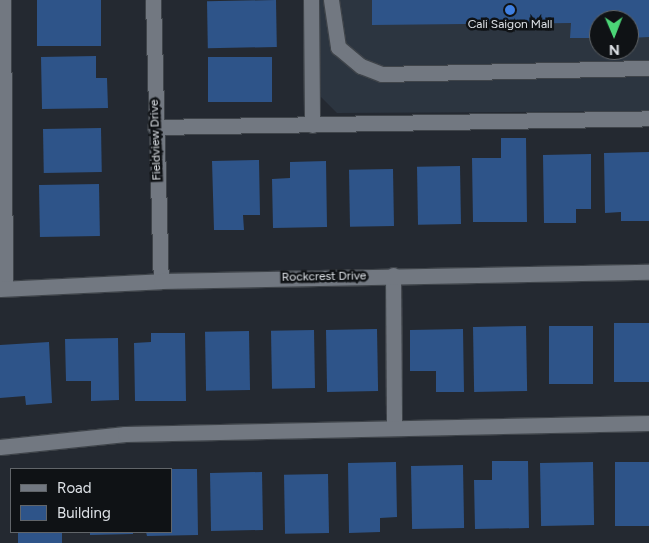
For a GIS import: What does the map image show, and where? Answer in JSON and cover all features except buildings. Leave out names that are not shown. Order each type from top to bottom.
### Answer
[{"type":"street","points":[[3,0],[3,288]]},
{"type":"street","name":"Fieldview Drive","points":[[153,0],[155,127],[161,280]]},
{"type":"street","points":[[311,0],[312,125]]},
{"type":"street","points":[[332,0],[338,47],[361,66],[382,74],[649,68]]},
{"type":"street","points":[[155,127],[649,118]]},
{"type":"street","name":"Rockcrest Drive","points":[[3,288],[161,280],[649,272]]},
{"type":"street","points":[[393,275],[394,428]]},
{"type":"street","points":[[0,447],[125,434],[649,423]]},
{"type":"shaded area","points":[[319,0],[649,0],[649,111],[337,113],[321,97]]},
{"type":"place","name":"Cali Saigon Mall","points":[[510,10]]}]
